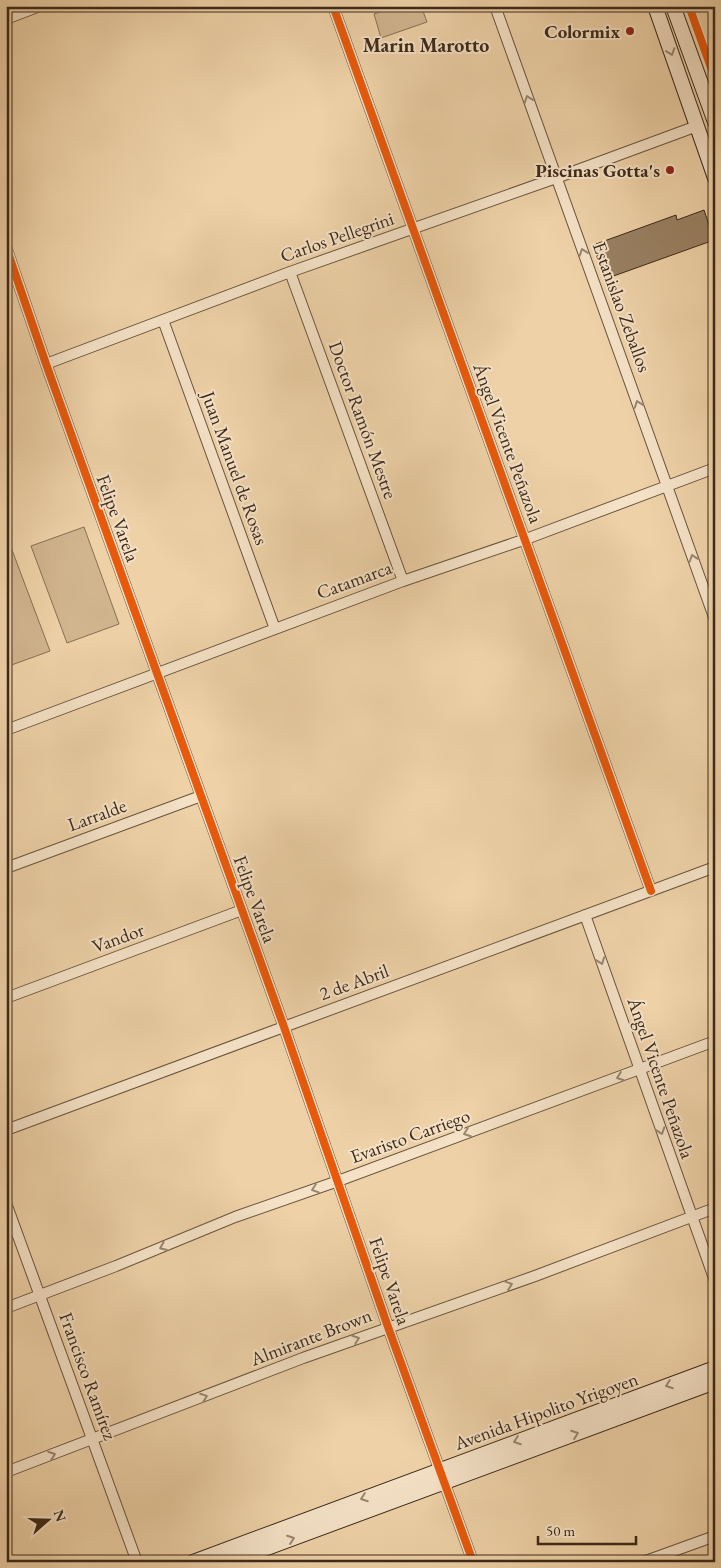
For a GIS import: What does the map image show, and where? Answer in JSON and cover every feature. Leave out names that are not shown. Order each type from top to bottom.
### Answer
[{"type":"main road","points":[[655,6],[715,178]]},
{"type":"main road","points":[[673,6],[710,96],[715,122]]},
{"type":"main road","name":"Avenida Hipolito Yrigoyen","points":[[229,1562],[715,1368]]},
{"type":"main road","name":"Avenida Hipolito Yrigoyen","points":[[193,1562],[715,1382]]},
{"type":"street","points":[[6,19],[40,6]]},
{"type":"street","name":"Ángel Vicente Peñazola","points":[[333,6],[651,891]]},
{"type":"street","name":"Estanislao Zeballos","points":[[495,6],[715,620]]},
{"type":"street","name":"Carlos Pellegrini","points":[[46,364],[290,272],[697,126]]},
{"type":"street","name":"Felipe Varela","points":[[6,248],[473,1562]]},
{"type":"street","name":"Doctor Ramón Mestre","points":[[290,272],[403,581]]},
{"type":"street","name":"Juan Manuel de Rosas","points":[[163,320],[275,628]]},
{"type":"street","name":"Catamarca","points":[[6,730],[275,628],[403,581],[526,539],[715,468]]},
{"type":"street","name":"Larralde","points":[[6,868],[201,796]]},
{"type":"street","name":"2 de Abril","points":[[6,1130],[715,867]]},
{"type":"street","name":"Vandor","points":[[6,998],[242,910]]},
{"type":"street","name":"Ángel Vicente Peñazola","points":[[585,915],[715,1281]]},
{"type":"street","name":"Evaristo Carriego","points":[[6,1308],[116,1266],[234,1217],[338,1181],[715,1041]]},
{"type":"street","name":"Francisco Ramírez","points":[[6,1202],[137,1562]]},
{"type":"street","name":"Almirante Brown","points":[[6,1472],[388,1327],[535,1276],[715,1208]]},
{"type":"street","points":[[643,1562],[715,1536]]},
{"type":"shaded area","points":[[398,6],[421,6],[427,22],[381,38],[374,14]]},
{"type":"shaded area","points":[[84,527],[119,624],[67,643],[31,546]]},
{"type":"shaded area","points":[[6,534],[50,651],[6,667]]},
{"type":"building","points":[[704,210],[714,240],[608,278],[596,244],[676,215],[677,220]]},
{"type":"cycle path","points":[[333,6],[651,891]]},
{"type":"cycle path","points":[[689,6],[715,79]]},
{"type":"cycle path","points":[[6,247],[473,1562]]},
{"type":"place","name":"Colormix","points":[[630,31]]},
{"type":"place","name":"Piscinas Gotta's","points":[[670,170]]},
{"type":"district","name":"Marin Marotto","points":[[426,45]]}]
